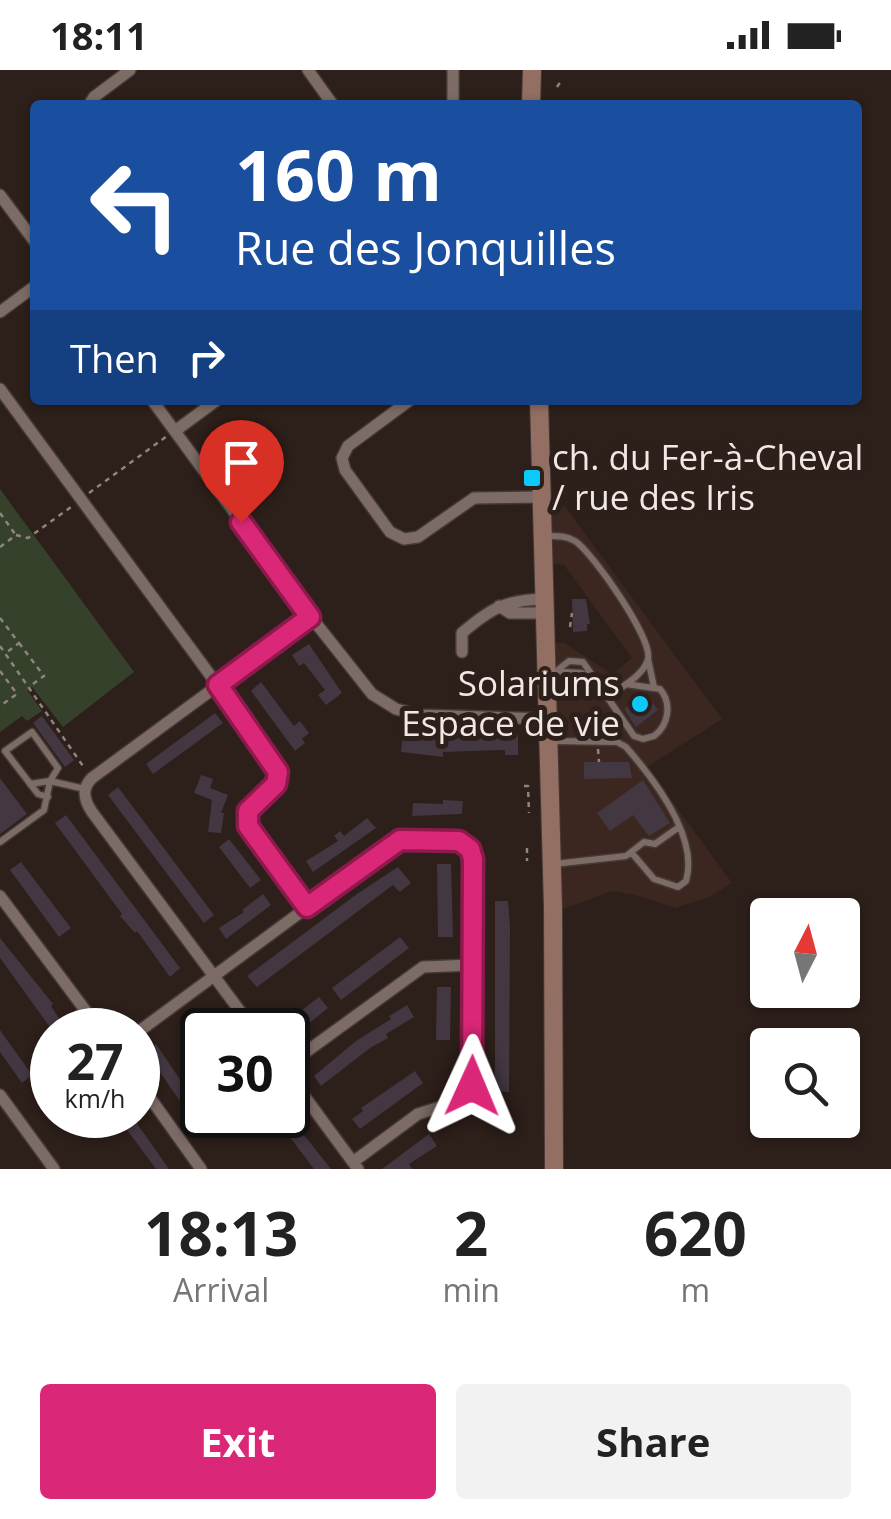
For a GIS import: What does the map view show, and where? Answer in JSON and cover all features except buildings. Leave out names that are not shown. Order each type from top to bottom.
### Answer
[{"type":"street","points":[[92,100],[130,70]]},
{"type":"street","points":[[308,70],[329,100]]},
{"type":"street","points":[[453,70],[453,100]]},
{"type":"street","points":[[532,70],[532,100]]},
{"type":"street","points":[[0,195],[30,235]]},
{"type":"street","points":[[0,312],[30,290]]},
{"type":"street","points":[[0,389],[278,772],[276,784],[248,811],[248,826],[307,907]]},
{"type":"street","points":[[155,405],[172,433],[364,687],[396,708],[428,716],[548,718]]},
{"type":"street","points":[[172,433],[210,405]]},
{"type":"street","points":[[403,405],[348,446],[342,458],[345,470],[392,534],[404,539],[418,536],[474,498],[542,497]]},
{"type":"street","points":[[539,405],[545,606],[552,670],[548,718],[554,1169]]},
{"type":"street","points":[[462,652],[462,633],[500,606],[516,599],[545,606]]},
{"type":"street","points":[[238,1008],[87,805],[86,782],[310,617]]},
{"type":"street","points":[[160,1016],[400,840],[459,841],[470,849],[473,859],[472,1083],[467,1096],[418,1114],[355,1166],[310,1104]]},
{"type":"street","points":[[0,896],[84,1008]]},
{"type":"street","points":[[310,1050],[424,967],[472,965]]},
{"type":"street","points":[[0,1096],[54,1169]]},
{"type":"street","points":[[160,1112],[201,1169]]},
{"type":"lane","points":[[543,536],[570,539],[584,550],[645,641],[654,687]]},
{"type":"lane","points":[[594,680],[615,692],[642,670],[648,658]]},
{"type":"lane","points":[[552,670],[569,661],[587,665],[638,738],[660,733],[666,720],[666,696],[654,687],[626,684]]},
{"type":"lane","points":[[0,842],[41,812],[48,797],[50,781],[58,771],[32,732],[6,751],[38,794],[48,797]]},
{"type":"lane","points":[[549,741],[617,742],[626,747],[670,806],[689,867],[686,881],[678,887],[654,878],[631,852]]},
{"type":"lane","points":[[30,784],[86,782]]},
{"type":"lane","points":[[552,864],[626,856],[644,842],[654,844],[679,827]]},
{"type":"path","points":[[556,87],[561,81]]},
{"type":"path","points":[[87,495],[172,433]]},
{"type":"path","points":[[0,513],[16,535],[28,538],[75,504]]},
{"type":"path","points":[[0,546],[16,535]]},
{"type":"path","points":[[570,627],[572,613]]},
{"type":"path","points":[[0,618],[44,676],[30,686]]},
{"type":"path","points":[[0,662],[19,643]]},
{"type":"path","points":[[0,646],[30,686],[86,782]]},
{"type":"path","points":[[0,670],[17,694],[0,706]]},
{"type":"path","points":[[598,741],[599,762]]},
{"type":"path","points":[[524,786],[528,786],[529,812]]},
{"type":"path","points":[[527,848],[527,861]]},
{"type":"shaded area","points":[[552,507],[565,507],[722,719],[647,767],[732,883],[709,897],[675,908],[611,891],[561,910],[555,643],[565,643],[612,674],[632,658],[564,565],[553,564]]},
{"type":"green space","points":[[0,489],[134,672],[63,727],[32,687],[28,691],[42,711],[27,721],[22,716],[0,732]]},
{"type":"place","name":"ch. du Fer-à-Cheval / rue des Iris","points":[[532,478]]},
{"type":"place","name":"Solariums Espace de vie","points":[[640,704]]},
{"type":"route","points":[[241,522],[310,617],[218,685],[278,772],[276,784],[248,811],[248,826],[307,907],[400,840],[459,841],[470,849],[472,1086]]}]
